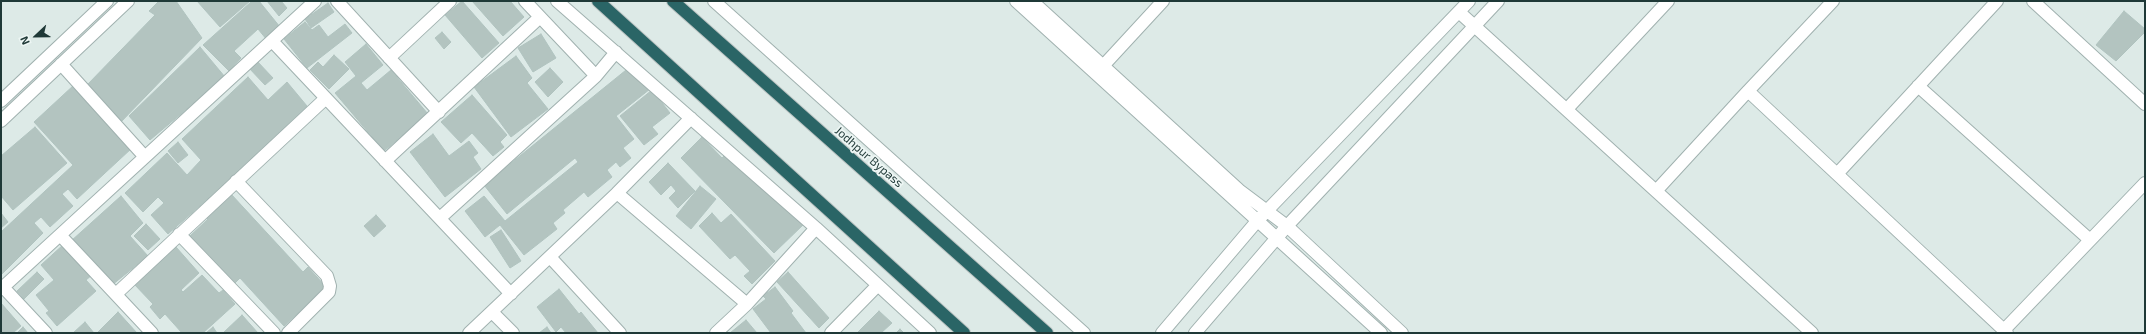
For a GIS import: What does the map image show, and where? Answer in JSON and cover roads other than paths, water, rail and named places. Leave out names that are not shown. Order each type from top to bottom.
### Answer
[{"type":"highway","points":[[598,1],[964,333]]},
{"type":"highway","name":"Jodhpur Bypass","points":[[673,1],[1047,333]]},
{"type":"street","points":[[1,101],[107,1]]},
{"type":"street","points":[[1,121],[128,1]]},
{"type":"street","points":[[46,333],[2,288],[315,1]]},
{"type":"street","points":[[337,1],[439,112]]},
{"type":"street","points":[[389,58],[450,1]]},
{"type":"street","points":[[525,1],[596,76]]},
{"type":"street","points":[[557,1],[816,228],[877,286],[930,333]]},
{"type":"street","points":[[714,1],[1084,333]]},
{"type":"street","points":[[1016,1],[1381,333]]},
{"type":"street","points":[[1032,1],[1239,190],[1268,210],[1287,226],[1402,333]]},
{"type":"street","points":[[1103,66],[1163,1]]},
{"type":"street","points":[[1162,333],[1258,220],[1469,1]]},
{"type":"street","points":[[1195,333],[1287,226],[1498,1]]},
{"type":"street","points":[[1567,109],[1668,1]]},
{"type":"street","points":[[1656,190],[1833,1]]},
{"type":"street","points":[[1837,174],[1997,1]]},
{"type":"street","points":[[2034,1],[2145,104]]},
{"type":"street","points":[[1459,12],[1812,333]]},
{"type":"street","points":[[385,161],[540,17]]},
{"type":"street","points":[[272,41],[511,294]]},
{"type":"street","points":[[440,218],[596,76],[616,52]]},
{"type":"street","points":[[61,64],[144,157]]},
{"type":"street","points":[[1918,86],[2090,240]]},
{"type":"street","points":[[1748,91],[2005,331],[2145,183]]},
{"type":"street","points":[[116,294],[326,98]]},
{"type":"street","points":[[469,333],[617,193],[691,118]]},
{"type":"street","points":[[236,181],[327,276],[330,292],[288,333]]},
{"type":"street","points":[[617,193],[747,304]]},
{"type":"street","points":[[716,333],[747,304],[816,228]]},
{"type":"street","points":[[179,234],[274,333]]},
{"type":"street","points":[[60,235],[152,333]]},
{"type":"street","points":[[550,257],[620,333]]},
{"type":"street","points":[[831,333],[877,286]]},
{"type":"street","points":[[492,312],[513,333]]}]
